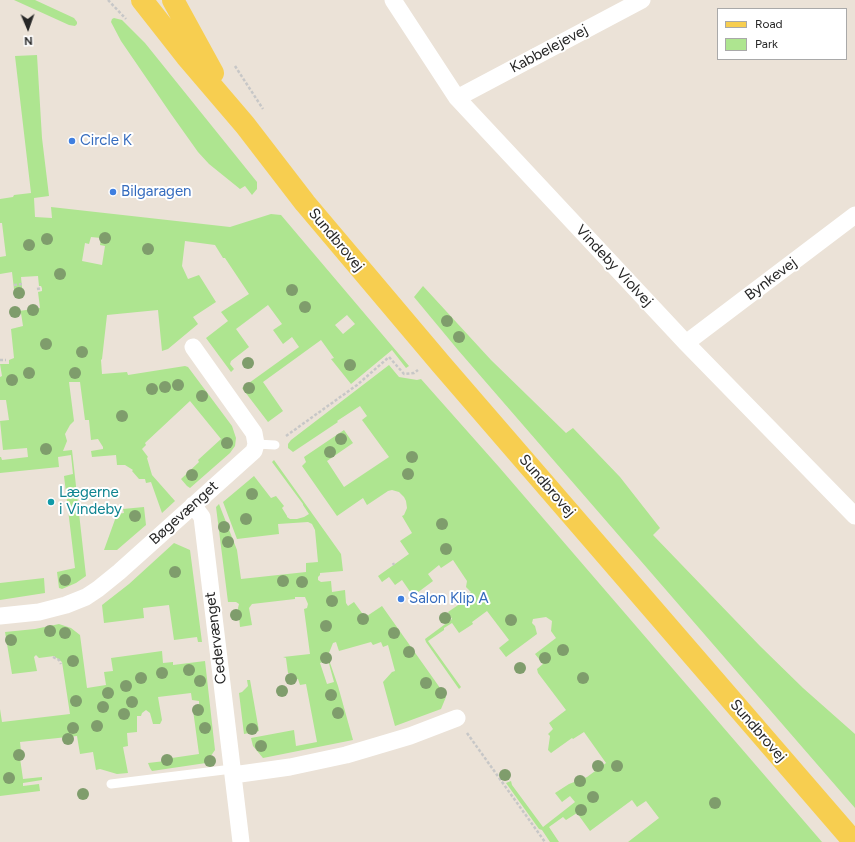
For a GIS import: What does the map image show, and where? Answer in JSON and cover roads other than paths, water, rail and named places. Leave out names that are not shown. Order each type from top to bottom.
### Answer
[{"type":"main road","name":"Sundbrovej","points":[[142,0],[186,56],[245,125],[305,203],[441,364],[854,842]]},
{"type":"main road","points":[[164,0],[206,60]]},
{"type":"main road","name":"Sundbrovej","points":[[173,0],[206,60],[245,125]]},
{"type":"street","name":"Vindeby Violvej","points":[[393,0],[457,98],[686,343],[855,516]]},
{"type":"street","name":"Kabbelejevej","points":[[457,98],[642,0]]},
{"type":"street","name":"Bynkevej","points":[[686,343],[855,215]]},
{"type":"street","points":[[193,347],[254,433],[256,444]]},
{"type":"street","name":"Bøgevænget","points":[[0,616],[39,612],[66,606],[86,596],[108,582],[251,454],[256,444]]},
{"type":"street","name":"Cedervænget","points":[[193,505],[202,517],[241,842]]},
{"type":"street","points":[[232,772],[290,767],[346,755],[410,736],[457,718]]},
{"type":"lane","points":[[256,444],[275,445]]},
{"type":"lane","points":[[111,784],[232,772]]},
{"type":"place","name":"Circle K","points":[[72,141]]},
{"type":"place","name":"Bilgaragen","points":[[113,192]]},
{"type":"place","name":"Lægerne i Vindeby","points":[[51,502]]},
{"type":"place","name":"Salon Klip A","points":[[401,599]]}]
